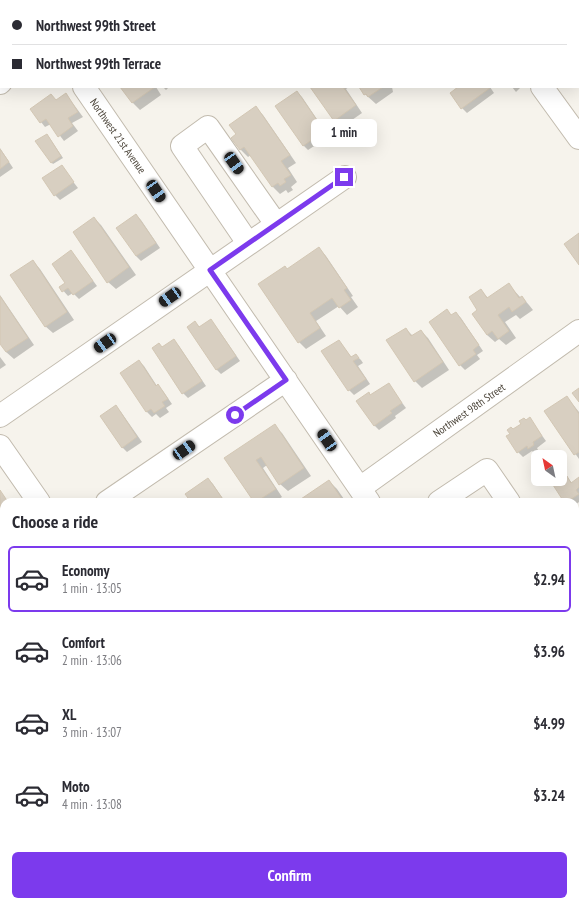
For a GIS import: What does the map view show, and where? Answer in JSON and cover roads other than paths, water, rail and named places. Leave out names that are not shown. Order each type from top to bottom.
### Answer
[{"type":"street","name":"Northwest 21st Avenue","points":[[85,88],[364,495]]},
{"type":"street","points":[[543,88],[579,138]]},
{"type":"street","points":[[248,244],[182,146],[208,127],[276,224]]},
{"type":"street","points":[[0,416],[344,177]]},
{"type":"street","name":"Northwest 98th Street","points":[[364,495],[579,331]]},
{"type":"street","points":[[113,498],[286,380]]},
{"type":"street","points":[[0,446],[36,498]]},
{"type":"street","points":[[445,498],[487,470],[506,498]]}]
